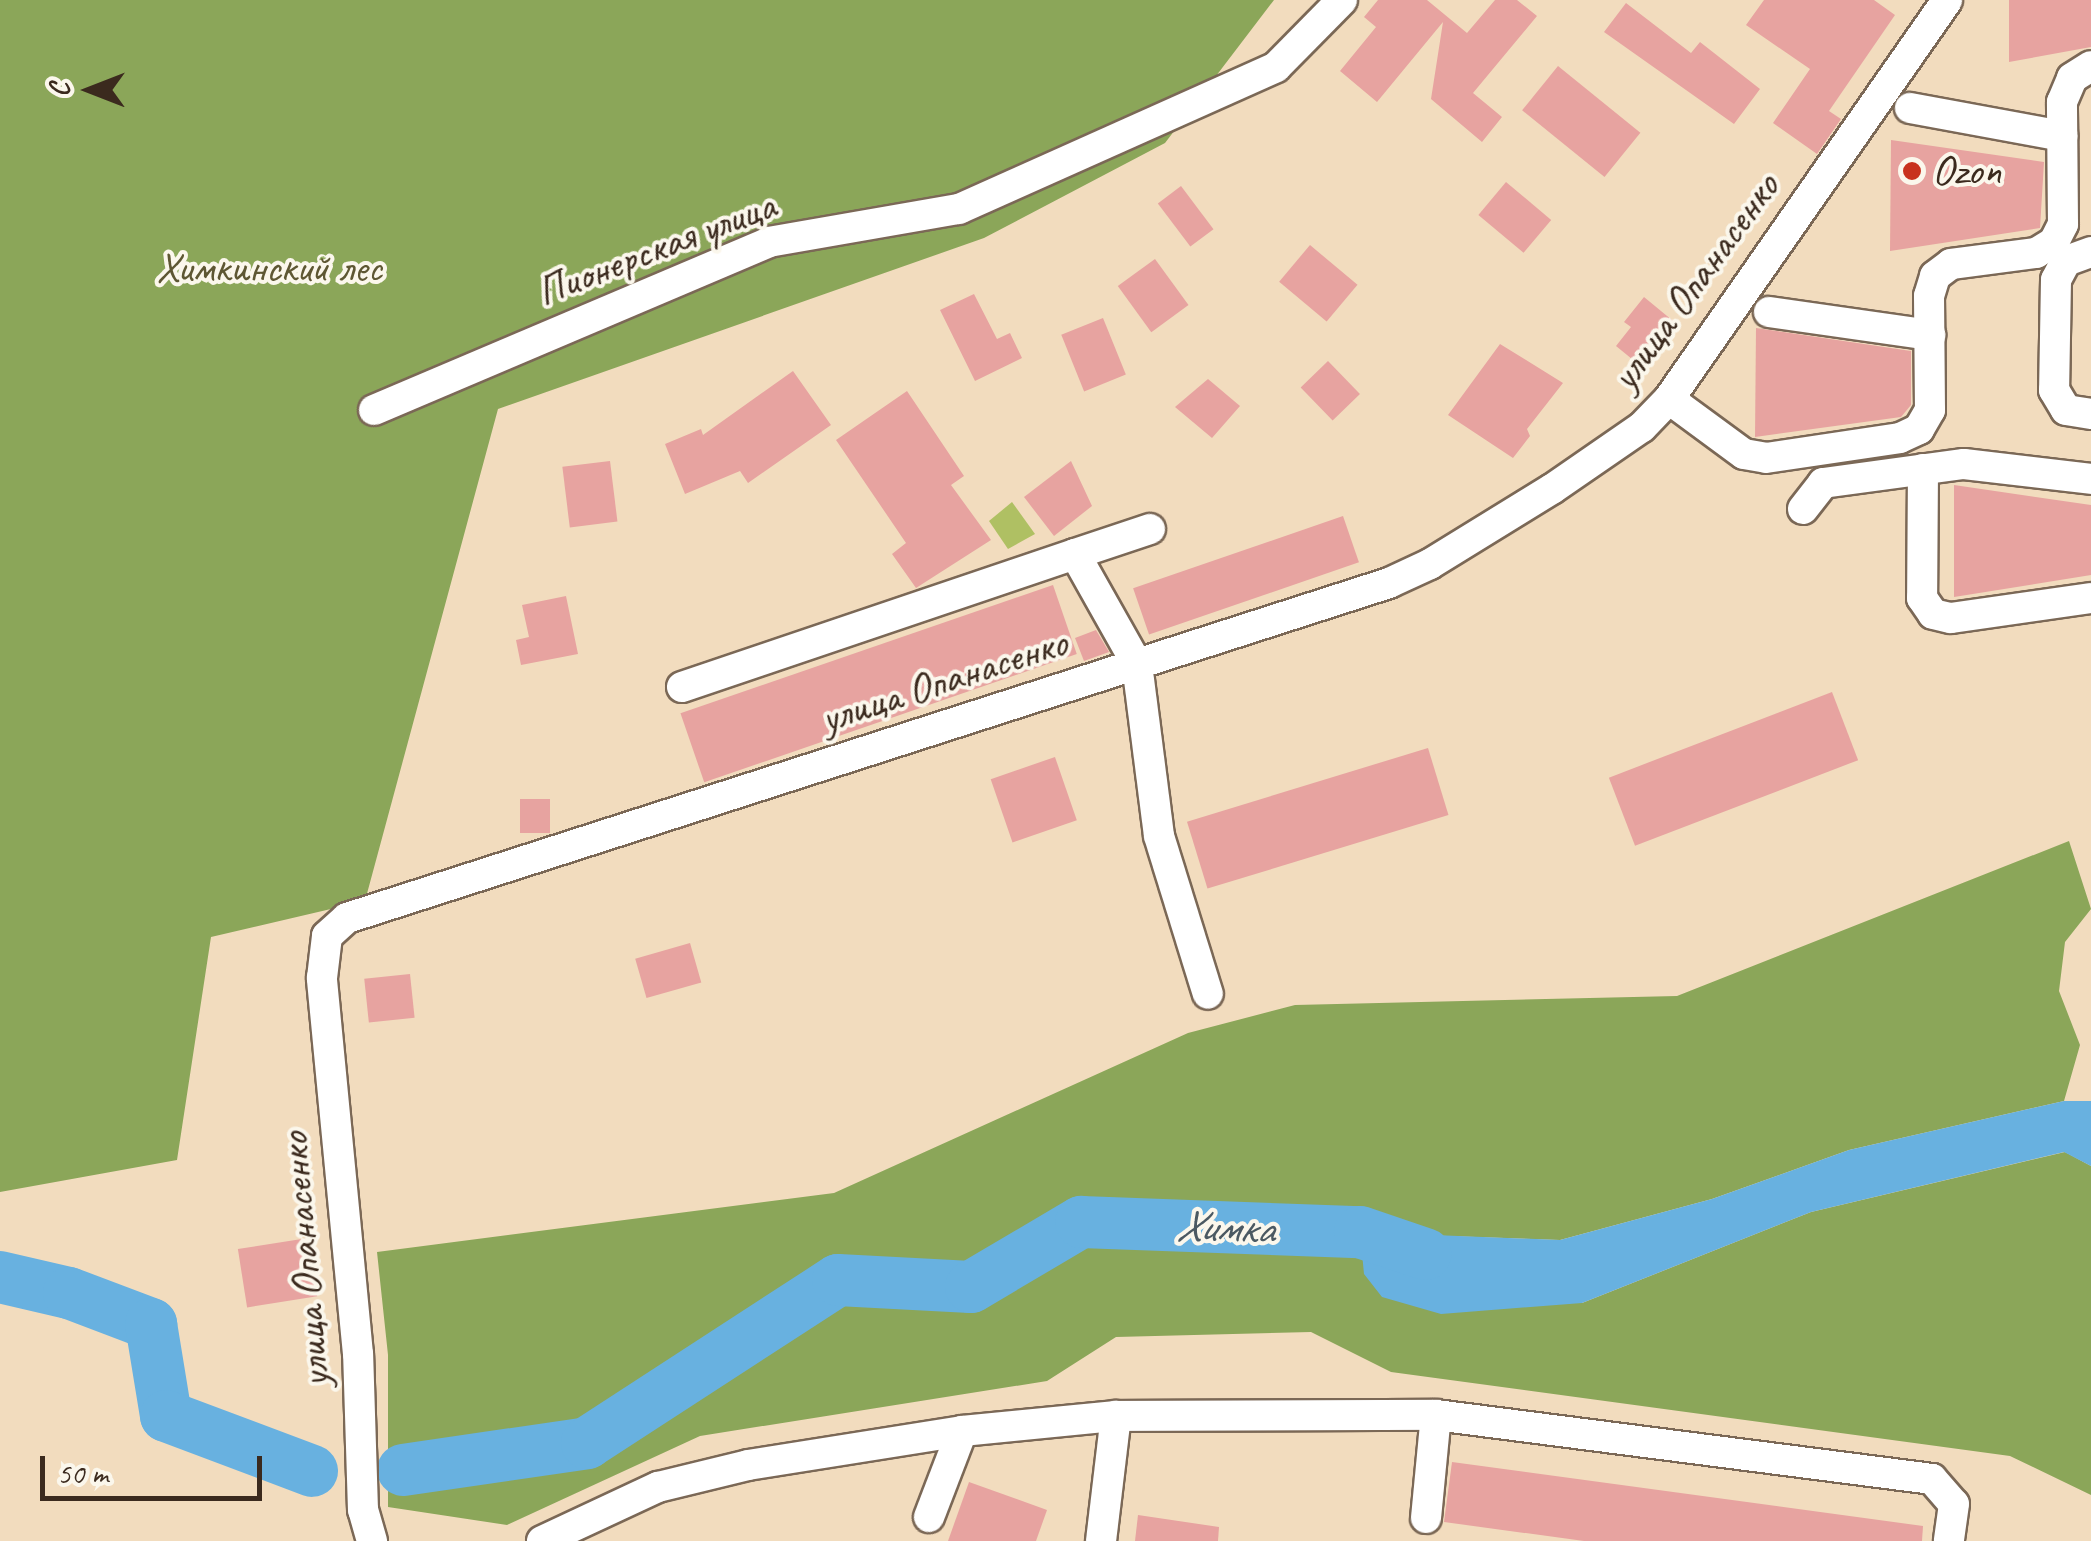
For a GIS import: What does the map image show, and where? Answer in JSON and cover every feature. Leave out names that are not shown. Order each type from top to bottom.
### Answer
[{"type":"street","name":"Пионерская улица","points":[[374,410],[769,242],[959,209],[1276,68],[1342,0]]},
{"type":"street","name":"улица Опанасенко","points":[[372,1541],[363,1510],[358,1354],[322,978],[327,936],[348,918],[1389,583],[1430,564],[1552,490],[1642,427],[1670,399],[1946,0]]},
{"type":"street","points":[[1670,399],[1744,454],[1766,458],[1900,438],[1920,429],[1930,410],[1929,296],[1935,276],[1950,264],[2036,253],[2054,242],[2063,224],[2062,102],[2072,78],[2091,66]]},
{"type":"street","points":[[1910,108],[2062,136]]},
{"type":"street","points":[[2091,252],[2066,261],[2056,280],[2054,390],[2066,410],[2091,414]]},
{"type":"street","points":[[1769,312],[1930,335]]},
{"type":"street","points":[[1803,510],[1823,483],[1964,464],[2091,479]]},
{"type":"street","points":[[1923,470],[1922,598],[1933,614],[1950,618],[2091,598]]},
{"type":"street","points":[[682,686],[1150,530]]},
{"type":"street","points":[[1075,554],[1137,664],[1158,836],[1208,994]]},
{"type":"street","points":[[1426,1518],[1436,1415]]},
{"type":"street","points":[[550,1539],[658,1487],[748,1465],[962,1430],[1116,1416],[1436,1415],[1932,1479],[1954,1504],[1948,1541]]},
{"type":"street","points":[[1101,1541],[1116,1416]]},
{"type":"street","points":[[929,1516],[962,1430]]},
{"type":"green space","name":"Химкинский лес","points":[[0,0],[1274,0],[1165,143],[984,238],[498,409],[365,901],[211,937],[177,1160],[0,1192]]},
{"type":"green space","points":[[1012,502],[1035,534],[1008,549],[989,521]]},
{"type":"green space","points":[[2069,841],[2091,909],[2065,942],[2059,991],[2080,1045],[2064,1101],[1849,1150],[1712,1199],[1560,1240],[1360,1233],[1582,1303],[1811,1212],[2065,1152],[2091,1166],[2091,1495],[2010,1456],[1391,1372],[1311,1332],[1116,1337],[1047,1381],[700,1436],[507,1525],[388,1507],[388,1355],[377,1252],[834,1193],[1188,1033],[1295,1005],[1677,996]]},
{"type":"water","points":[[2064,1101],[2091,1101],[2091,1166],[2064,1152],[1811,1212],[1582,1303],[1441,1314],[1382,1297],[1364,1274],[1360,1232],[1560,1240],[1712,1199],[1849,1150]]},
{"type":"building","points":[[1378,0],[1427,0],[1467,33],[1495,0],[1517,0],[1537,16],[1473,93],[1502,117],[1482,142],[1431,99],[1443,22],[1377,102],[1340,71],[1376,27],[1364,17]]},
{"type":"building","points":[[1764,0],[1874,0],[1895,15],[1829,111],[1841,119],[1817,154],[1773,123],[1810,69],[1746,25]]},
{"type":"building","points":[[2009,0],[2091,0],[2091,47],[2009,62]]},
{"type":"building","points":[[1626,3],[1691,53],[1700,42],[1760,89],[1734,124],[1604,32]]},
{"type":"building","points":[[1558,66],[1640,133],[1605,177],[1522,110]]},
{"type":"building","points":[[1891,140],[2044,162],[2040,228],[1890,251]]},
{"type":"building","points":[[1506,182],[1551,220],[1524,253],[1478,215]]},
{"type":"building","points":[[1181,186],[1213,229],[1190,247],[1158,203]]},
{"type":"building","points":[[1310,245],[1357,285],[1327,322],[1279,282]]},
{"type":"building","points":[[1155,259],[1189,305],[1151,332],[1118,286]]},
{"type":"building","points":[[974,294],[997,339],[1010,333],[1022,358],[975,381],[940,310]]},
{"type":"building","points":[[1644,297],[1678,325],[1643,368],[1616,346],[1631,327],[1624,322]]},
{"type":"building","points":[[1103,318],[1126,375],[1084,391],[1061,335]]},
{"type":"building","points":[[1756,328],[1911,351],[1911,405],[1901,417],[1755,437]]},
{"type":"building","points":[[1500,344],[1563,383],[1527,429],[1530,436],[1513,458],[1448,415]]},
{"type":"building","points":[[1328,361],[1360,394],[1333,420],[1301,387]]},
{"type":"building","points":[[793,371],[831,425],[748,483],[740,471],[685,494],[665,444],[701,429],[703,435]]},
{"type":"building","points":[[1208,379],[1240,406],[1212,438],[1175,407]]},
{"type":"building","points":[[907,391],[964,476],[951,485],[991,540],[916,588],[892,554],[906,543],[836,440]]},
{"type":"building","points":[[610,461],[617,522],[570,527],[562,467]]},
{"type":"building","points":[[1071,461],[1092,506],[1054,536],[1024,497]]},
{"type":"building","points":[[1954,485],[2091,505],[2091,575],[1954,597]]},
{"type":"building","points":[[1343,516],[1359,562],[1149,635],[1133,588]]},
{"type":"building","points":[[1053,585],[1077,654],[704,782],[680,713]]},
{"type":"building","points":[[566,596],[578,654],[521,665],[516,640],[529,637],[522,605]]},
{"type":"building","points":[[1096,630],[1109,652],[1084,661],[1075,638]]},
{"type":"building","points":[[1832,692],[1858,760],[1635,846],[1609,778]]},
{"type":"building","points":[[1428,748],[1448,815],[1207,889],[1187,822]]},
{"type":"building","points":[[1055,757],[1077,820],[1013,842],[991,779]]},
{"type":"building","points":[[520,799],[550,799],[550,833],[520,833]]},
{"type":"building","points":[[690,943],[701,982],[647,998],[635,959]]},
{"type":"building","points":[[410,974],[415,1018],[369,1023],[364,979]]},
{"type":"building","points":[[308,1238],[317,1296],[247,1307],[238,1249]]},
{"type":"building","points":[[1452,1462],[1923,1526],[1922,1541],[1584,1541],[1444,1522]]},
{"type":"building","points":[[969,1482],[1047,1510],[1036,1541],[948,1541]]},
{"type":"building","points":[[1138,1515],[1219,1527],[1218,1541],[1135,1541]]},
{"type":"waterway","name":"Химка","points":[[403,1470],[587,1443],[838,1280],[971,1287],[1081,1222],[1360,1232],[1425,1254]]},
{"type":"waterway","name":"Химка","points":[[0,1277],[69,1293],[151,1324],[166,1416],[312,1471]]},
{"type":"place","name":"Ozon","points":[[1912,171]]}]
